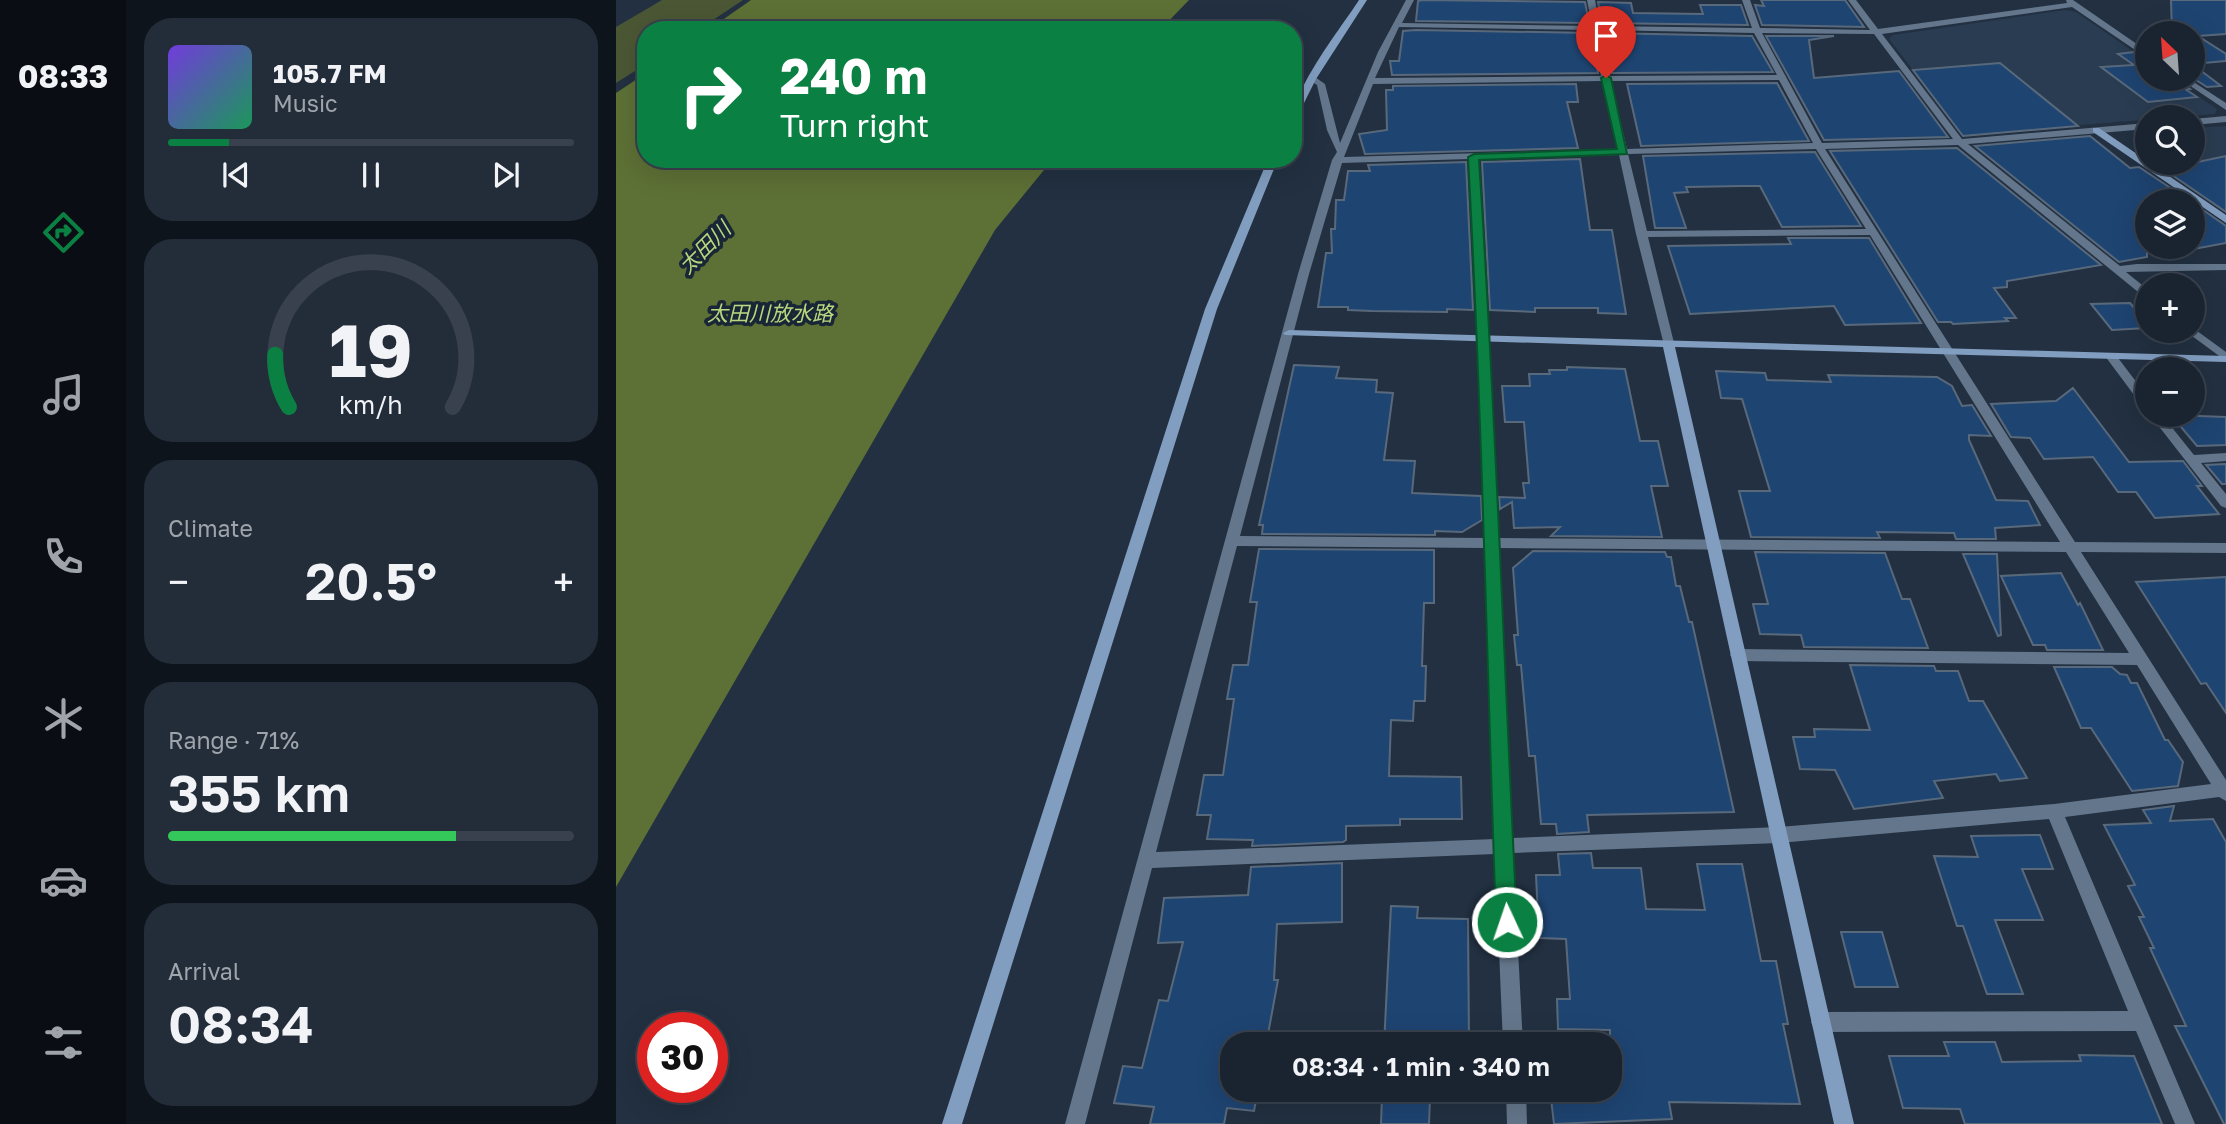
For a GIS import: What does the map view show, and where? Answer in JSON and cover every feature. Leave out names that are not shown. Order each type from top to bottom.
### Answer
[{"type":"street","points":[[1302,99],[1363,0]]},
{"type":"street","points":[[1075,1124],[1231,541],[1339,155],[1410,0]]},
{"type":"street","points":[[1591,0],[1641,234],[1844,1124]]},
{"type":"street","points":[[1145,860],[1503,848],[1779,835],[2054,811],[2225,790],[1820,148],[1757,30],[1746,0]]},
{"type":"street","points":[[1852,0],[1960,142],[2135,284]]},
{"type":"street","points":[[1396,26],[1877,32],[2071,2],[2135,46]]},
{"type":"street","points":[[1371,81],[1781,77]]},
{"type":"street","points":[[1312,79],[1321,83],[1339,155]]},
{"type":"street","points":[[2202,91],[2226,107]]},
{"type":"street","points":[[2205,121],[2226,119]]},
{"type":"street","points":[[1339,155],[1474,157],[1820,148],[1960,142],[2135,127]]},
{"type":"street","points":[[2096,130],[2226,220]]},
{"type":"street","points":[[1474,157],[1485,338],[1490,544],[1512,1032]]},
{"type":"street","points":[[952,1124],[1211,309],[1269,168]]},
{"type":"street","points":[[1641,234],[1871,232]]},
{"type":"street","points":[[2118,270],[2137,267],[2226,267]]},
{"type":"street","points":[[1289,333],[2226,359]]},
{"type":"street","points":[[2205,342],[2226,359]]},
{"type":"street","points":[[2111,356],[2135,388]]},
{"type":"street","points":[[2165,427],[2226,503]]},
{"type":"street","points":[[2190,459],[2226,457]]},
{"type":"street","points":[[1231,541],[2226,548]]},
{"type":"street","points":[[1738,655],[2142,659]]},
{"type":"street","points":[[2054,811],[2185,1124]]},
{"type":"street","points":[[1821,1022],[2141,1021]]},
{"type":"street","points":[[1516,1102],[1517,1124]]},
{"type":"shaded area","points":[[662,0],[743,0],[712,21],[637,21],[637,70],[616,83],[616,27]]},
{"type":"shaded area","points":[[2065,10],[2076,12],[2135,53],[2135,91],[2191,91],[2217,109],[2215,114],[2205,115],[2205,105],[2135,105],[2135,121],[1972,134],[1960,131],[1889,39],[1893,35]]},
{"type":"shaded area","points":[[2226,126],[2226,208],[2205,194],[2205,189],[2198,189],[2177,175],[2205,175],[2205,127]]},
{"type":"water","points":[[751,0],[1189,0],[1169,21],[721,21]]},
{"type":"water","name":"太田川放水路","points":[[637,79],[637,168],[1046,168],[995,230],[616,887],[616,93]]},
{"type":"building","points":[[1761,0],[1845,0],[1864,27],[1762,25],[1755,5],[1764,6]]},
{"type":"building","points":[[2171,0],[2226,0],[2226,34],[2205,36],[2205,21],[2172,21]]},
{"type":"building","points":[[1418,1],[1585,2],[1589,23],[1416,21]]},
{"type":"building","points":[[1598,2],[1631,3],[1633,13],[1703,14],[1700,5],[1741,5],[1748,25],[1602,23]]},
{"type":"building","points":[[1403,31],[1591,33],[1598,73],[1392,75],[1390,61],[1399,61]]},
{"type":"building","points":[[1604,33],[1752,36],[1773,72],[1612,73]]},
{"type":"building","points":[[1766,36],[1834,36],[1809,40],[1814,78],[1899,71],[1948,137],[1824,140]]},
{"type":"building","points":[[2205,40],[2226,54],[2226,61],[2205,63]]},
{"type":"building","points":[[2135,53],[2135,91],[2188,91],[2197,97],[2148,102],[2101,67],[2134,65],[2118,54]]},
{"type":"building","points":[[2000,63],[2078,126],[1963,136],[1913,70]]},
{"type":"building","points":[[2205,74],[2221,86],[2207,87]]},
{"type":"building","points":[[1777,83],[1809,141],[1641,146],[1627,84]]},
{"type":"building","points":[[1576,84],[1578,102],[1567,102],[1578,148],[1365,154],[1359,134],[1387,130],[1386,90],[1393,90],[1393,86]]},
{"type":"building","points":[[2090,136],[2130,168],[2135,167],[2135,175],[2151,175],[2172,189],[2135,189],[2136,259],[2119,262],[1975,146]]},
{"type":"building","points":[[1957,148],[2101,265],[2007,281],[2007,287],[1994,288],[2016,318],[2005,318],[2008,321],[1953,324],[1938,322],[1830,151]]},
{"type":"building","points":[[1815,152],[1861,226],[1782,227],[1760,186],[1742,186],[1686,187],[1688,192],[1674,193],[1686,228],[1655,228],[1643,156]]},
{"type":"building","points":[[2226,156],[2226,212],[2205,198],[2205,189],[2192,189],[2172,175],[2205,175],[2205,160]]},
{"type":"building","points":[[1580,159],[1590,230],[1612,230],[1626,314],[1598,313],[1598,308],[1535,308],[1535,312],[1490,310],[1482,162]]},
{"type":"building","points":[[1466,162],[1473,310],[1372,311],[1348,310],[1348,307],[1318,307],[1326,253],[1332,253],[1331,229],[1335,229],[1336,200],[1344,200],[1348,171],[1370,171],[1368,165]]},
{"type":"building","points":[[2205,211],[2226,226],[2226,243],[2205,247]]},
{"type":"building","points":[[1788,238],[1869,238],[1921,323],[1845,325],[1834,306],[1690,314],[1668,246],[1791,244]]},
{"type":"building","points":[[2130,303],[2135,309],[2135,329],[2112,330],[2091,304]]},
{"type":"building","points":[[1294,365],[1339,367],[1336,378],[1377,380],[1376,392],[1393,393],[1384,460],[1415,461],[1412,493],[1481,496],[1482,520],[1462,532],[1435,531],[1435,535],[1262,534],[1263,525],[1259,525]]},
{"type":"building","points":[[1567,367],[1625,369],[1640,441],[1658,441],[1668,486],[1651,486],[1662,537],[1551,536],[1560,527],[1514,528],[1512,502],[1500,509],[1499,497],[1525,498],[1523,483],[1529,483],[1524,422],[1505,422],[1502,386],[1530,386],[1529,374],[1550,374],[1549,370],[1567,370]]},
{"type":"building","points":[[1716,371],[1765,373],[1767,380],[1831,382],[1828,375],[1937,377],[1952,386],[1962,406],[1972,405],[1991,436],[1969,435],[1969,440],[1996,500],[2028,501],[2040,525],[1995,528],[1996,539],[1956,539],[1954,533],[1877,532],[1880,538],[1751,537],[1739,491],[1770,491],[1742,399],[1721,398]]},
{"type":"building","points":[[2073,388],[2129,462],[2183,461],[2202,486],[2197,486],[2219,514],[2155,518],[2136,492],[2118,492],[2093,457],[2044,459],[2030,438],[2011,437],[1991,404],[2056,401]]},
{"type":"building","points":[[2205,416],[2226,417],[2226,445],[2197,446],[2181,427],[2205,427]]},
{"type":"building","points":[[2226,464],[2226,484],[2222,484],[2206,465]]},
{"type":"building","points":[[1259,549],[1434,550],[1434,603],[1424,603],[1422,666],[1426,666],[1425,701],[1414,701],[1413,721],[1391,720],[1389,776],[1461,777],[1462,819],[1400,819],[1400,825],[1346,826],[1346,840],[1343,842],[1252,846],[1253,840],[1207,839],[1211,815],[1197,815],[1204,775],[1223,775],[1234,699],[1227,699],[1233,665],[1248,665],[1257,602],[1250,602]]},
{"type":"building","points":[[1533,551],[1665,552],[1667,557],[1671,557],[1676,586],[1680,586],[1689,622],[1692,622],[1734,812],[1587,815],[1589,832],[1557,834],[1556,824],[1541,824],[1535,756],[1529,756],[1521,665],[1517,665],[1514,635],[1518,635],[1513,568]]},
{"type":"building","points":[[1755,552],[1885,553],[1902,599],[1910,599],[1928,648],[1804,647],[1801,635],[1760,634],[1753,604],[1768,604]]},
{"type":"building","points":[[1963,554],[1997,554],[2001,635],[1998,636]]},
{"type":"building","points":[[2061,573],[2078,605],[2080,603],[2103,650],[2047,650],[2045,645],[2033,645],[2001,576]]},
{"type":"building","points":[[2226,577],[2226,713],[2206,683],[2201,684],[2136,582]]},
{"type":"building","points":[[1850,665],[1934,666],[1936,671],[1958,671],[1969,701],[1983,701],[2027,778],[2000,781],[1996,774],[1934,781],[1943,798],[1854,809],[1835,770],[1800,769],[1793,737],[1815,737],[1814,729],[1870,730]]},
{"type":"building","points":[[2054,667],[2112,667],[2120,674],[2127,675],[2131,683],[2137,683],[2165,740],[2168,740],[2183,762],[2178,786],[2132,791],[2091,728],[2081,728]]},
{"type":"building","points":[[2174,806],[2170,821],[2213,819],[2226,842],[2226,1124],[2175,1026],[2186,1026],[2150,948],[2154,948],[2139,917],[2144,917],[2128,886],[2135,885],[2104,825],[2151,823],[2143,810]]},
{"type":"building","points":[[2040,835],[2053,869],[2022,869],[2043,920],[1995,920],[2023,994],[1987,994],[1963,926],[1957,926],[1934,856],[1978,857],[1971,836]]},
{"type":"building","points":[[1591,853],[1593,868],[1641,868],[1646,909],[1705,910],[1697,864],[1742,864],[1761,961],[1776,961],[1788,1024],[1783,1024],[1800,1104],[1669,1102],[1672,1119],[1554,1124],[1551,1102],[1622,1102],[1622,1032],[1558,1029],[1557,999],[1570,999],[1566,939],[1539,938],[1536,875],[1560,875],[1558,854]]},
{"type":"building","points":[[1342,863],[1342,922],[1277,924],[1274,980],[1278,980],[1268,1032],[1220,1032],[1220,1102],[1256,1102],[1254,1111],[1227,1108],[1224,1124],[1150,1124],[1154,1107],[1114,1103],[1123,1066],[1142,1068],[1159,1000],[1168,1001],[1183,942],[1158,943],[1164,898],[1248,895],[1251,867]]},
{"type":"building","points":[[1391,906],[1418,907],[1417,918],[1468,919],[1469,1032],[1385,1032]]},
{"type":"building","points":[[1841,932],[1882,932],[1898,987],[1855,987]]},
{"type":"building","points":[[1944,1042],[1995,1042],[2002,1062],[2081,1061],[2079,1055],[2134,1056],[2162,1124],[1965,1124],[1960,1109],[1903,1108],[1889,1056],[1949,1056]]},
{"type":"building","points":[[1382,1102],[1430,1102],[1429,1124],[1381,1124]]},
{"type":"route","points":[[1507,922],[1490,544],[1486,356],[1474,157],[1623,152],[1606,78]]},
{"type":"water label","name":"太田川","points":[[705,248]]}]
